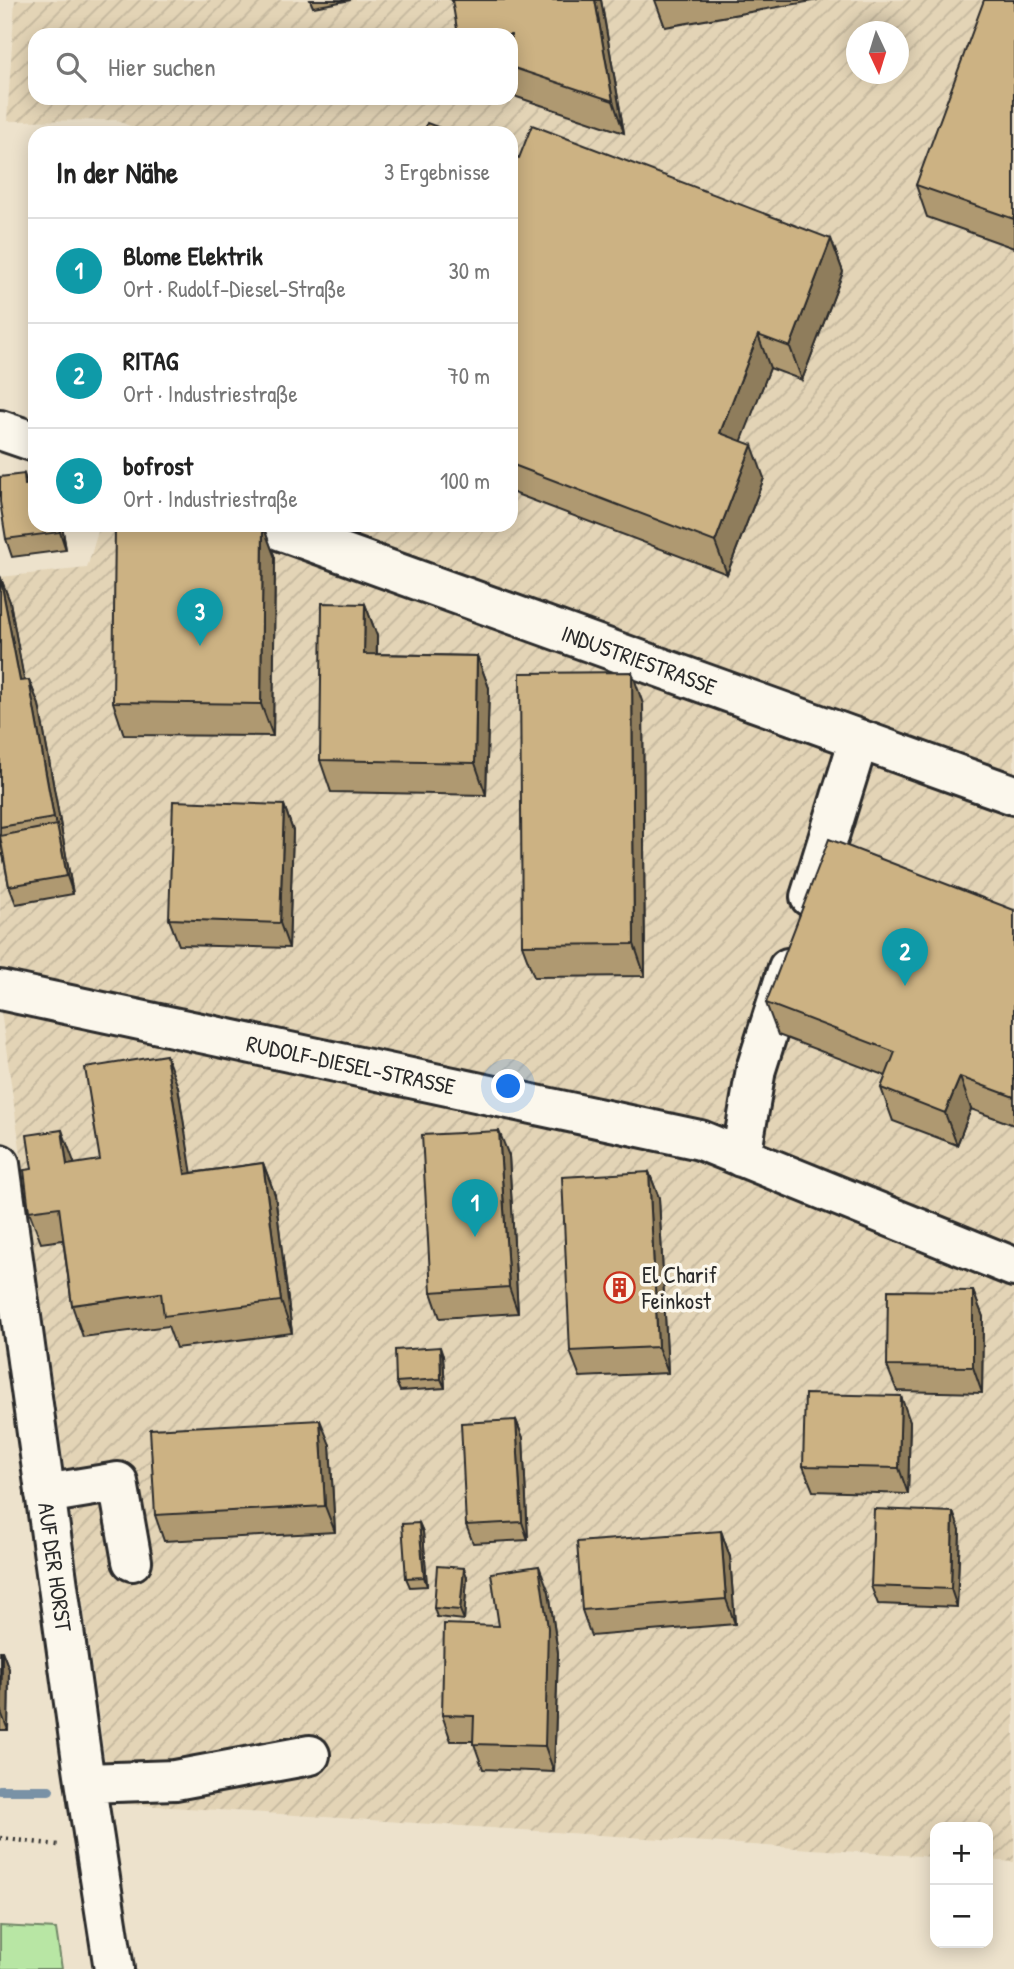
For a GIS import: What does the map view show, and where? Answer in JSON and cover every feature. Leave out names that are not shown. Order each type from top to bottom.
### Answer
[{"type":"street","points":[[0,430],[28,440]]},
{"type":"street","name":"INDUSTRIESTRASSE","points":[[284,532],[1014,795]]},
{"type":"street","points":[[741,1157],[756,1069],[859,739]]},
{"type":"street","name":"RUDOLF-DIESEL-STRASSE","points":[[0,990],[700,1140],[1014,1267]]},
{"type":"street","name":"AUF DER HORST","points":[[0,1164],[114,1969]]},
{"type":"street","points":[[45,1494],[118,1482],[132,1561]]},
{"type":"street","points":[[86,1783],[175,1780],[310,1755]]},
{"type":"path","points":[[0,1838],[97,1850]]},
{"type":"shaded area","points":[[15,0],[1014,0],[1014,1862],[993,1860],[993,1822],[930,1822],[930,1857],[111,1803],[0,1004],[0,577],[87,568],[98,532],[518,532],[518,126],[130,126],[116,120],[7,121]]},
{"type":"green space","points":[[0,1926],[56,1929],[62,1969],[0,1969]]},
{"type":"building","points":[[452,0],[595,0],[613,101],[518,69],[518,28],[457,28]]},
{"type":"building","points":[[984,0],[1014,0],[1014,219],[916,185]]},
{"type":"building","points":[[532,125],[831,239],[790,347],[758,335],[720,433],[752,445],[715,542],[518,467],[519,158]]},
{"type":"building","points":[[24,474],[25,485],[28,485],[28,532],[60,532],[6,539],[0,502],[0,477]]},
{"type":"building","points":[[115,532],[263,532],[261,704],[113,702]]},
{"type":"building","points":[[0,576],[20,681],[29,680],[54,818],[0,827]]},
{"type":"building","points":[[322,603],[365,604],[364,654],[477,656],[475,763],[320,760]]},
{"type":"building","points":[[632,672],[634,944],[522,945],[520,673]]},
{"type":"building","points":[[173,801],[284,805],[280,923],[169,919]]},
{"type":"building","points":[[57,825],[67,876],[9,886],[0,836]]},
{"type":"building","points":[[829,839],[1014,910],[1014,1097],[960,1077],[945,1113],[881,1088],[895,1052],[766,1003]]},
{"type":"building","points":[[166,1055],[185,1174],[263,1163],[281,1301],[164,1316],[161,1293],[72,1305],[59,1207],[29,1211],[24,1170],[32,1169],[27,1135],[62,1130],[67,1165],[100,1160],[85,1068]]},
{"type":"building","points":[[499,1131],[509,1287],[431,1292],[422,1135]]},
{"type":"building","name":"El Charif Feinkost","points":[[649,1172],[658,1347],[570,1351],[562,1177]]},
{"type":"building","points":[[888,1290],[973,1291],[973,1367],[887,1366]]},
{"type":"building","points":[[440,1347],[441,1379],[396,1382],[395,1350]]},
{"type":"building","points":[[805,1394],[901,1396],[899,1468],[803,1466]]},
{"type":"building","points":[[320,1420],[325,1506],[155,1515],[150,1429]]},
{"type":"building","points":[[516,1420],[522,1522],[466,1525],[461,1423]]},
{"type":"building","points":[[874,1509],[953,1512],[951,1589],[871,1586]]},
{"type":"building","points":[[419,1523],[424,1577],[406,1578],[402,1524]]},
{"type":"building","points":[[721,1531],[726,1599],[582,1610],[577,1542]]},
{"type":"building","points":[[437,1566],[464,1568],[460,1610],[434,1608]]},
{"type":"building","points":[[539,1566],[548,1628],[545,1746],[473,1744],[474,1716],[442,1715],[444,1624],[499,1626],[491,1573]]},
{"type":"building","points":[[2,1651],[1,1712],[0,1712]]},
{"type":"waterway","points":[[0,1790],[49,1790]]},
{"type":"place","name":"bofrost","points":[[200,646]]},
{"type":"place","name":"RITAG","points":[[905,986]]},
{"type":"place","name":"Blome Elektrik","points":[[475,1237]]},
{"type":"place","name":"El Charif Feinkost","points":[[619,1288]]}]
